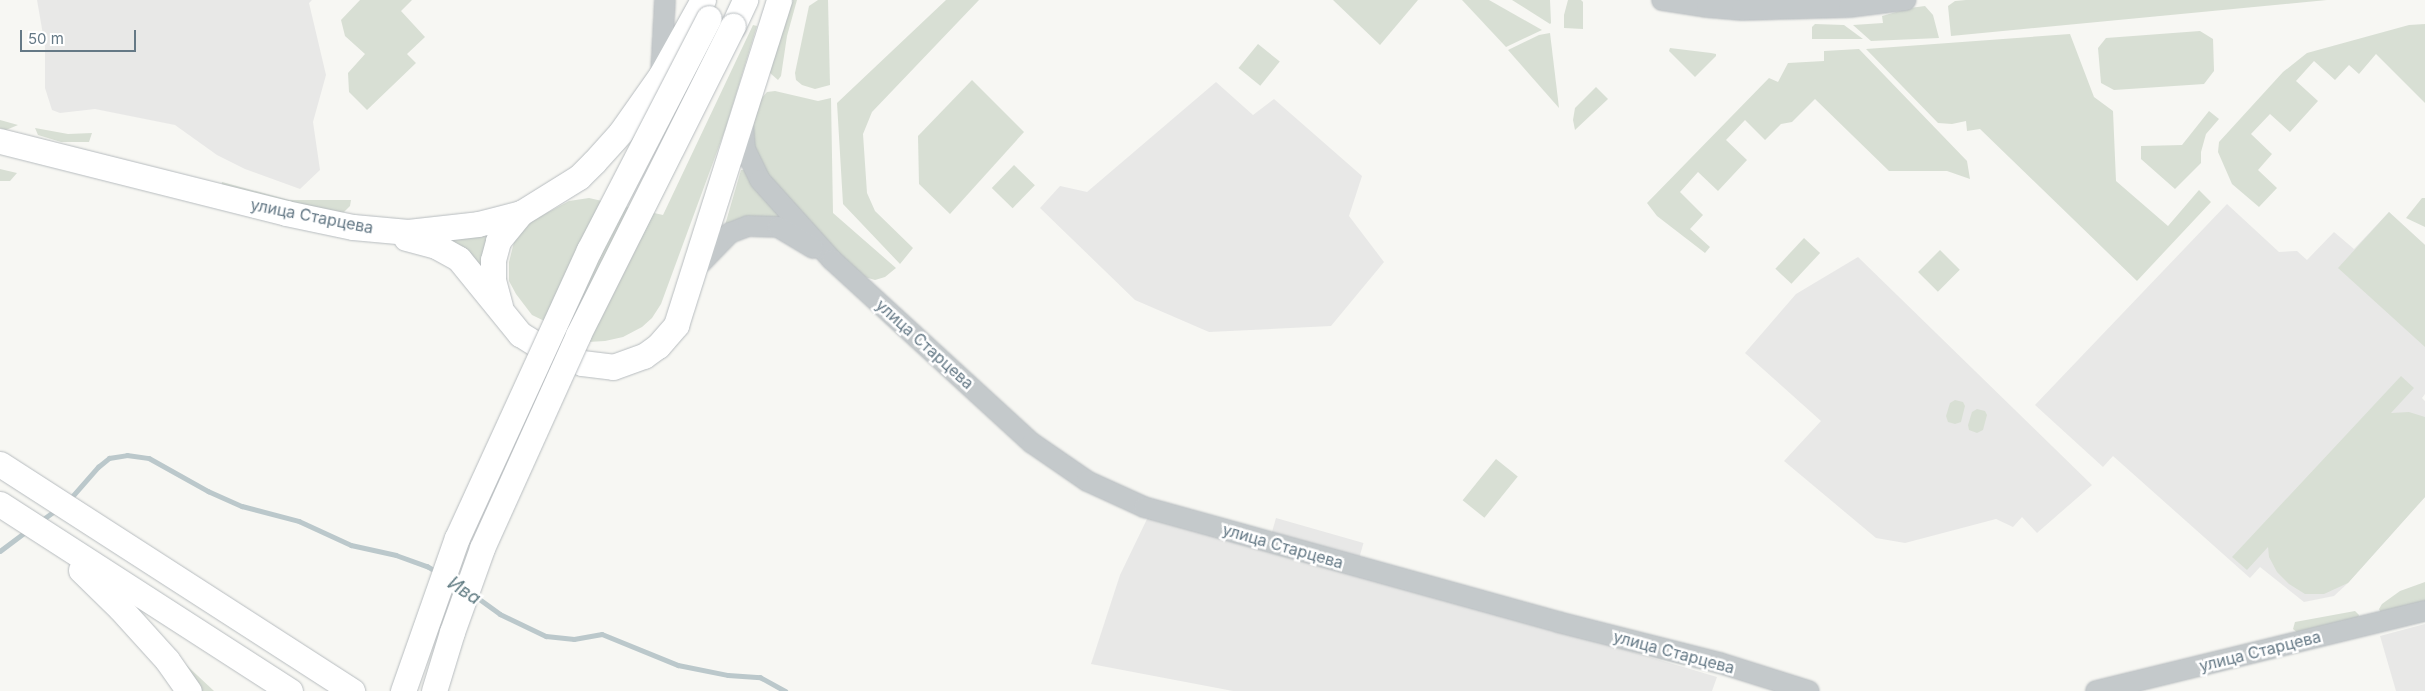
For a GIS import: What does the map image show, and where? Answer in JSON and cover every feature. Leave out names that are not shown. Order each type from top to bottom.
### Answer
[{"type":"main road","points":[[434,691],[482,548],[578,335],[745,0]]},
{"type":"main road","points":[[353,227],[436,246],[459,259],[520,334],[540,346],[582,363],[613,366],[644,356],[658,346],[676,324],[696,268],[780,0]]},
{"type":"main road","name":"улица Старцева","points":[[0,141],[286,213],[353,227],[408,232],[448,229],[521,213],[579,177],[621,132],[709,6]]},
{"type":"main road","points":[[403,691],[457,538],[590,250],[709,6]]},
{"type":"main road","points":[[502,311],[494,280],[493,260],[498,241],[521,213]]},
{"type":"main road","points":[[0,464],[352,691]]},
{"type":"main road","points":[[0,504],[290,691]]},
{"type":"main road","points":[[33,526],[120,608],[167,660],[189,691]]},
{"type":"street","points":[[661,76],[665,0]]},
{"type":"street","points":[[1662,0],[1742,10],[1849,8],[1906,0]]},
{"type":"street","points":[[743,119],[745,149],[760,180],[832,260]]},
{"type":"street","points":[[696,268],[730,233],[748,226],[764,225],[778,227],[832,260]]},
{"type":"street","name":"улица Старцева","points":[[832,260],[1032,443],[1087,481],[1144,507],[1558,622],[1720,663],[1809,691]]},
{"type":"street","name":"улица Старцева","points":[[2096,691],[2425,611]]},
{"type":"shaded area","points":[[37,0],[312,0],[309,3],[326,75],[313,122],[320,170],[300,189],[245,169],[217,155],[175,125],[95,109],[60,113],[52,110],[45,88],[45,46]]},
{"type":"shaded area","points":[[360,0],[412,0],[401,11],[425,37],[407,54],[416,63],[367,110],[349,92],[348,73],[365,54],[345,36],[341,20]]},
{"type":"shaded area","points":[[787,0],[797,0],[787,36],[781,76],[778,80],[770,73],[770,66]]},
{"type":"shaded area","points":[[818,0],[828,0],[830,85],[815,89],[802,85],[796,80],[795,73],[809,6]]},
{"type":"shaded area","points":[[946,0],[979,0],[872,112],[863,134],[867,193],[875,211],[913,248],[900,264],[843,204],[837,103]]},
{"type":"shaded area","points":[[1333,0],[1418,0],[1380,45]]},
{"type":"shaded area","points":[[1462,0],[1489,0],[1542,30],[1506,47]]},
{"type":"shaded area","points":[[1512,0],[1550,0],[1551,23],[1550,24]]},
{"type":"shaded area","points":[[1568,0],[1581,0],[1583,2],[1583,29],[1564,28],[1564,15]]},
{"type":"shaded area","points":[[2327,0],[1951,36],[1948,6],[1955,1]]},
{"type":"shaded area","points":[[1925,6],[1933,15],[1939,38],[1871,41],[1853,25],[1883,23],[1882,16]]},
{"type":"shaded area","points":[[1815,24],[1844,25],[1863,39],[1812,39],[1812,27]]},
{"type":"shaded area","points":[[2425,24],[2425,103],[2376,54],[2359,74],[2349,65],[2335,80],[2314,61],[2296,81],[2318,101],[2290,132],[2270,114],[2251,134],[2272,154],[2258,170],[2277,188],[2259,207],[2232,184],[2218,152],[2219,142],[2283,72],[2307,53],[2409,25]]},
{"type":"shaded area","points":[[753,25],[757,26],[725,130],[661,304],[652,318],[642,327],[623,337],[588,342],[532,315],[509,281],[509,262],[514,242],[530,222],[569,201],[589,198],[663,215]]},
{"type":"shaded area","points":[[2200,31],[2213,39],[2214,71],[2204,84],[2114,90],[2101,83],[2098,48],[2106,38]]},
{"type":"shaded area","points":[[1550,33],[1559,108],[1508,50],[1539,35]]},
{"type":"shaded area","points":[[2070,34],[2094,97],[2113,111],[2116,181],[2168,226],[2199,190],[2211,202],[2137,281],[1980,129],[1967,131],[1966,121],[1952,124],[1938,123],[1866,49]]},
{"type":"shaded area","points":[[1258,44],[1280,62],[1260,86],[1238,68]]},
{"type":"shaded area","points":[[1670,48],[1711,53],[1716,54],[1716,56],[1695,77],[1669,51]]},
{"type":"shaded area","points":[[1859,49],[1967,161],[1970,179],[1947,171],[1889,171],[1815,99],[1792,122],[1781,124],[1765,140],[1745,120],[1726,140],[1747,160],[1718,191],[1698,172],[1680,192],[1703,215],[1690,229],[1710,247],[1705,253],[1657,216],[1647,203],[1769,78],[1778,82],[1788,63],[1824,61],[1824,51]]},
{"type":"shaded area","points":[[972,80],[1024,132],[950,214],[919,184],[918,136]]},
{"type":"shaded area","points":[[1216,82],[1253,115],[1274,99],[1362,176],[1349,216],[1384,262],[1331,326],[1209,332],[1135,300],[1040,208],[1060,186],[1087,192]]},
{"type":"shaded area","points":[[1596,87],[1608,99],[1575,130],[1573,120],[1575,108]]},
{"type":"shaded area","points":[[775,91],[818,101],[831,98],[833,213],[896,268],[885,277],[875,280],[861,276],[807,222],[754,158],[752,129],[761,99],[767,92]]},
{"type":"shaded area","points":[[2209,111],[2219,119],[2206,134],[2201,152],[2201,163],[2175,189],[2141,159],[2141,146],[2182,145]]},
{"type":"shaded area","points":[[0,120],[18,125],[6,130],[0,128]]},
{"type":"shaded area","points":[[35,128],[68,134],[92,133],[89,142],[61,142],[38,135]]},
{"type":"shaded area","points":[[1014,165],[1035,185],[1013,208],[992,188]]},
{"type":"shaded area","points":[[0,169],[17,173],[10,181],[0,181]]},
{"type":"shaded area","points":[[741,170],[744,170],[787,221],[725,225]]},
{"type":"shaded area","points":[[222,182],[289,200],[351,200],[350,206],[342,214],[221,187]]},
{"type":"shaded area","points":[[2422,198],[2425,198],[2425,227],[2406,218]]},
{"type":"shaded area","points":[[2227,204],[2279,252],[2297,251],[2307,260],[2334,232],[2354,249],[2389,212],[2425,245],[2425,394],[2422,398],[2425,401],[2425,497],[2348,583],[2334,596],[2304,602],[2260,567],[2250,578],[2113,456],[2103,467],[2035,405]]},
{"type":"shaded area","points":[[2389,212],[2425,245],[2425,347],[2338,268]]},
{"type":"shaded area","points":[[500,224],[483,275],[439,238]]},
{"type":"shaded area","points":[[1804,238],[1820,253],[1791,284],[1775,269]]},
{"type":"shaded area","points":[[1940,250],[1960,270],[1938,292],[1918,272]]},
{"type":"shaded area","points":[[1858,257],[2092,485],[2037,533],[2022,517],[2013,527],[1996,519],[1905,543],[1876,538],[1784,461],[1821,421],[1745,353],[1796,294]]},
{"type":"shaded area","points":[[2401,376],[2414,388],[2391,413],[2409,412],[2425,417],[2425,497],[2348,583],[2324,594],[2305,594],[2289,584],[2277,572],[2269,557],[2268,547],[2247,570],[2232,557]]},
{"type":"shaded area","points":[[1955,400],[1963,402],[1965,406],[1961,422],[1955,424],[1948,422],[1946,416],[1950,403]]},
{"type":"shaded area","points":[[1977,409],[1985,411],[1987,415],[1983,430],[1977,433],[1969,430],[1968,425],[1972,412]]},
{"type":"shaded area","points":[[1496,459],[1518,477],[1484,518],[1463,500]]},
{"type":"shaded area","points":[[1148,517],[1565,632],[1717,677],[1712,691],[1233,691],[1091,664],[1120,575]]},
{"type":"shaded area","points":[[1276,518],[1363,543],[1359,558],[1272,533]]},
{"type":"shaded area","points":[[2425,582],[2425,605],[2381,613],[2379,609],[2382,604],[2400,591]]},
{"type":"shaded area","points":[[2355,611],[2359,615],[2358,619],[2299,634],[2293,629],[2295,622]]},
{"type":"shaded area","points":[[2425,624],[2425,691],[2396,691],[2380,636]]},
{"type":"shaded area","points":[[167,647],[214,691],[196,691]]},
{"type":"waterway","name":"Ива","points":[[70,499],[98,467],[109,458],[127,455],[149,458],[208,491],[242,506],[299,521],[351,545],[396,555],[427,566],[437,572]]},
{"type":"waterway","points":[[42,520],[56,510]]},
{"type":"waterway","points":[[0,551],[27,531]]},
{"type":"waterway","name":"Ива","points":[[474,595],[500,614],[546,636],[574,639],[602,634],[678,665],[728,675],[760,677],[785,691]]}]
